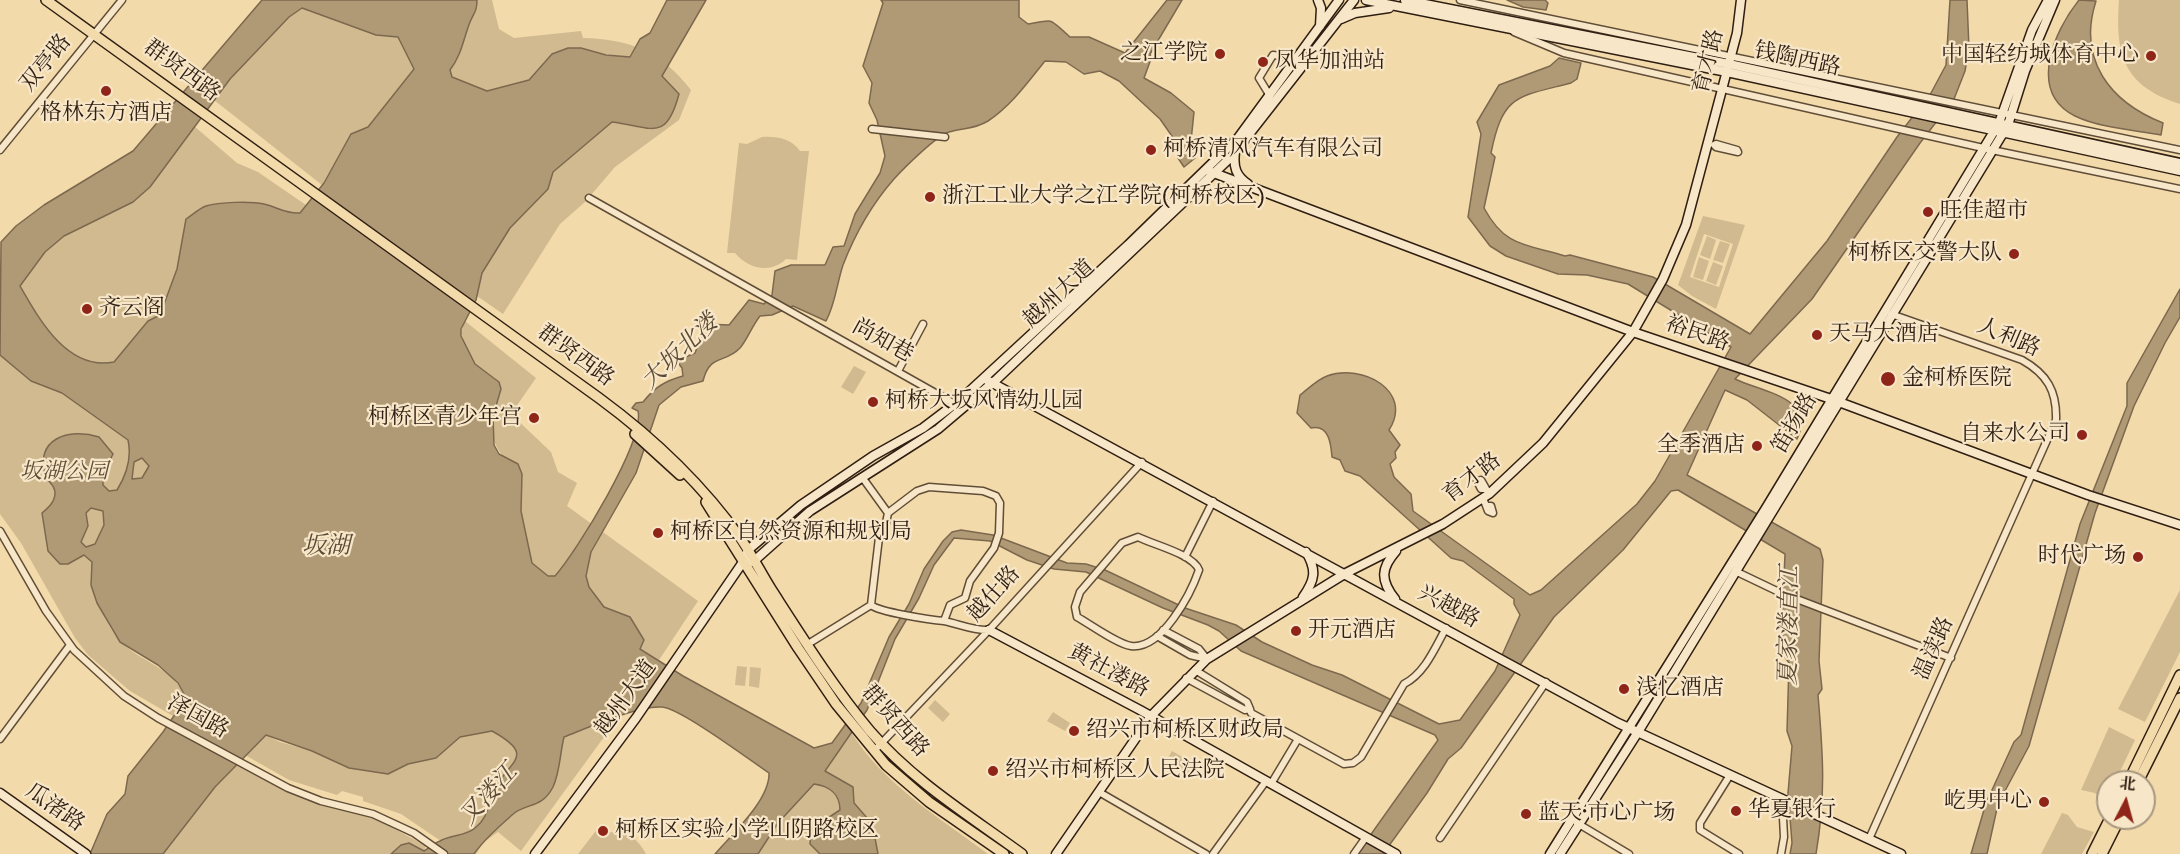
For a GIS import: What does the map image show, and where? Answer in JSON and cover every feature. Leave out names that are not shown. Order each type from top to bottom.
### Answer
[{"type":"main road","name":"群贤西路","points":[[38,0],[209,120],[635,430],[709,506],[798,648],[848,719],[859,724],[929,788],[1022,854]]},
{"type":"main road","name":"群贤西路","points":[[46,0],[92,36]]},
{"type":"main road","name":"群贤西路","points":[[647,442],[717,506],[748,550],[808,645],[854,710],[874,751],[886,765],[929,802],[1004,854]]},
{"type":"main road","points":[[2134,770],[2180,675]]},
{"type":"main road","points":[[2144,770],[2180,698]]},
{"type":"main road","points":[[2092,854],[2104,830]]},
{"type":"main road","points":[[2102,854],[2114,830]]},
{"type":"street","name":"双亭路","points":[[0,150],[122,0]]},
{"type":"street","points":[[1318,0],[1321,8],[1319,27]]},
{"type":"street","name":"越州大道","points":[[1210,172],[1270,96],[1339,0]]},
{"type":"street","name":"越州大道","points":[[754,561],[810,511],[938,429],[1210,172],[1235,152],[1354,0]]},
{"type":"street","name":"钱陶西路","points":[[1366,0],[1503,27],[1729,64]]},
{"type":"street","name":"钱陶西路","points":[[1405,0],[1729,64],[2180,171]]},
{"type":"street","points":[[1460,0],[1729,64],[1925,95],[2180,150]]},
{"type":"street","name":"育才路","points":[[1056,854],[1151,716],[1185,678],[1207,659],[1302,598],[1346,573],[1423,536],[1486,497],[1543,443],[1633,332],[1663,279],[1686,225],[1711,144],[1741,0]]},
{"type":"street","name":"笛扬路","points":[[2008,114],[2032,30],[2048,0]]},
{"type":"street","name":"笛扬路","points":[[1560,854],[1575,821],[1627,727],[1752,536],[2001,128],[2055,0]]},
{"type":"street","points":[[1338,21],[1355,13],[1375,9],[1411,9]]},
{"type":"street","points":[[1503,27],[1564,53],[1723,87],[1988,149],[2180,189]]},
{"type":"street","points":[[1270,96],[1259,78],[1273,55],[1297,58]]},
{"type":"street","name":"钱陶西路","points":[[2001,128],[2180,163]]},
{"type":"street","points":[[872,129],[945,137]]},
{"type":"street","name":"笛扬路","points":[[1835,400],[1891,315],[1988,149]]},
{"type":"street","points":[[1235,152],[1234,167],[1240,179],[1259,191]]},
{"type":"street","name":"裕民路","points":[[1210,172],[1633,332],[1835,400],[2088,495],[2180,525]]},
{"type":"street","name":"尚知巷","points":[[589,198],[955,404]]},
{"type":"street","name":"人利路","points":[[1891,315],[2022,360],[2038,369],[2050,384],[2057,402],[2056,420],[2034,474]]},
{"type":"street","points":[[898,371],[923,324]]},
{"type":"street","name":"越州大道","points":[[535,854],[685,649],[743,562],[748,550],[810,498],[989,381]]},
{"type":"street","name":"兴越路","points":[[989,381],[1627,727],[1901,854]]},
{"type":"street","name":"越仕路","points":[[874,751],[964,653],[989,630],[1142,462]]},
{"type":"street","name":"温渎路","points":[[1869,839],[2034,474]]},
{"type":"street","points":[[862,477],[888,513]]},
{"type":"street","points":[[871,605],[880,529],[886,523],[888,513],[917,490],[929,487],[983,491],[996,496],[1000,503],[999,533],[994,548],[970,581],[965,598],[950,605],[944,621]]},
{"type":"street","points":[[1185,557],[1213,501]]},
{"type":"street","name":"泽国路","points":[[0,531],[46,611],[70,645],[110,684],[158,718],[245,765],[321,801],[388,820],[444,854]]},
{"type":"street","name":"笛扬路","points":[[1550,854],[1638,732],[1735,571],[1752,536]]},
{"type":"street","points":[[1138,537],[1185,557],[1197,564],[1199,570],[1191,594],[1157,636],[1140,645],[1130,646],[1077,617],[1077,599],[1122,543],[1138,537]]},
{"type":"street","points":[[1397,602],[1387,588],[1383,571],[1386,563],[1399,547]]},
{"type":"street","points":[[1302,598],[1311,585],[1315,573],[1306,552]]},
{"type":"street","points":[[743,562],[754,561]]},
{"type":"street","points":[[1735,571],[1781,593],[1951,658]]},
{"type":"street","points":[[871,605],[877,610],[899,612],[922,620],[944,621],[964,624],[978,630],[989,630]]},
{"type":"street","points":[[808,645],[871,605]]},
{"type":"street","points":[[1194,670],[1247,702],[1251,713],[1344,764],[1353,764],[1361,757],[1404,684],[1415,678],[1446,628]]},
{"type":"street","name":"黄社溇路","points":[[989,630],[1151,716],[1395,853]]},
{"type":"street","points":[[1163,630],[1198,649],[1207,659]]},
{"type":"street","points":[[1157,636],[1190,655],[1207,659]]},
{"type":"street","points":[[0,739],[70,645]]},
{"type":"street","points":[[1185,678],[1245,710],[1250,709]]},
{"type":"street","points":[[1440,838],[1546,682]]},
{"type":"street","points":[[1213,854],[1298,739]]},
{"type":"street","points":[[1730,775],[1700,823],[1700,830],[1739,854]]},
{"type":"street","points":[[1099,792],[1206,854]]},
{"type":"street","name":"瓜渚路","points":[[0,793],[86,853]]},
{"type":"street","points":[[1781,854],[1784,837],[1783,799]]},
{"type":"street","points":[[1575,821],[1629,854]]},
{"type":"street","points":[[1354,854],[1366,837]]},
{"type":"green space","points":[[477,0],[492,0],[499,29],[514,38],[581,31],[583,38],[616,41],[630,45],[656,57],[680,77],[691,90],[679,120],[615,167],[585,202],[560,224],[503,314],[477,296],[482,273],[510,228],[548,189],[553,172],[612,122],[651,130],[662,76],[666,69],[630,57],[581,48],[568,48],[529,80],[487,91],[452,77],[450,70],[460,53]]},
{"type":"green space","name":"中国轻纺城体育中心","points":[[2119,0],[2180,0],[2180,104],[2146,88],[2127,66],[2119,37]]},
{"type":"green space","points":[[302,8],[376,35],[398,37],[414,68],[368,127],[351,134],[322,185],[214,100],[230,79],[288,17]]},
{"type":"green space","points":[[194,126],[237,163],[258,172],[306,205],[300,214],[288,214],[280,209],[207,206],[186,219],[177,269],[160,315],[148,321],[114,362],[98,363],[83,359],[57,341],[46,328],[20,286],[45,252],[64,236],[133,202],[150,187]]},
{"type":"green space","points":[[762,137],[783,139],[792,143],[800,151],[809,151],[797,260],[786,259],[774,267],[767,268],[753,266],[735,253],[727,253],[739,143],[747,144]]},
{"type":"green space","points":[[1703,216],[1745,225],[1716,309],[1692,296],[1678,285]],"holes":[[[1704,234],[1733,244],[1719,287],[1690,277]]]},
{"type":"green space","points":[[1707,236],[1716,240],[1710,259],[1700,255]]},
{"type":"green space","points":[[1720,241],[1730,244],[1723,263],[1713,260]]},
{"type":"green space","points":[[1699,257],[1709,261],[1703,280],[1693,277]]},
{"type":"green space","points":[[1713,262],[1723,266],[1716,285],[1706,281]]},
{"type":"green space","points":[[465,321],[536,378],[511,414],[551,452],[558,472],[577,483],[567,506],[698,601],[659,660],[640,648],[630,617],[604,607],[590,587],[548,576],[532,563],[521,511],[522,474],[499,451],[493,436],[494,415],[500,384],[470,357],[462,339]]},
{"type":"green space","name":"坂湖公园","points":[[0,355],[31,381],[62,393],[128,439],[147,461],[149,466],[97,603],[118,639],[130,650],[164,671],[178,685],[184,694],[173,716],[130,691],[88,655],[75,638],[21,543],[0,514]]},
{"type":"green space","points":[[854,366],[866,372],[853,394],[841,387]]},
{"type":"green space","points":[[2180,590],[2180,652],[2145,722],[2118,709]]},
{"type":"green space","points":[[737,666],[747,667],[745,686],[735,685]]},
{"type":"green space","points":[[750,667],[761,668],[759,688],[749,686]]},
{"type":"green space","points":[[935,700],[950,714],[943,722],[928,708]]},
{"type":"green space","points":[[1053,712],[1070,723],[1065,731],[1047,721]]},
{"type":"green space","points":[[620,715],[521,851],[498,832],[484,842],[476,854],[460,854],[401,814],[363,801],[363,797],[342,791],[337,795],[289,780],[245,755],[266,735],[280,742],[312,751],[349,768],[388,774],[408,764],[436,758],[460,737],[492,731],[563,737]]},
{"type":"green space","points":[[2109,727],[2135,740],[2121,770],[2096,770],[2096,794],[2081,790]]},
{"type":"green space","points":[[851,732],[864,751],[896,784],[988,854],[758,854],[778,823],[831,764],[837,750]]},
{"type":"green space","points":[[1172,751],[1195,764],[1189,774],[1166,761]]},
{"type":"green space","points":[[238,763],[309,801],[375,818],[426,846],[424,851],[409,843],[401,845],[391,854],[163,854],[215,787]]},
{"type":"green space","points":[[2062,813],[2068,815],[2077,827],[2094,832],[2082,854],[2041,854]]},
{"type":"green space","points":[[598,828],[604,833],[618,832],[629,835],[646,854],[578,854]]},
{"type":"water","name":"坂湖","points":[[262,0],[477,0],[460,53],[450,70],[452,77],[487,91],[529,80],[552,54],[568,48],[581,48],[606,55],[630,57],[640,39],[650,33],[667,0],[706,0],[662,76],[679,94],[669,120],[663,126],[656,128],[612,122],[553,172],[548,189],[510,228],[482,273],[476,300],[461,329],[461,336],[475,364],[499,382],[501,389],[493,416],[494,445],[499,454],[518,464],[522,474],[521,511],[532,563],[548,576],[555,576],[593,521],[621,470],[637,426],[638,411],[632,408],[636,403],[643,402],[661,385],[683,376],[679,364],[681,359],[695,353],[706,324],[729,325],[749,300],[764,304],[772,295],[775,271],[791,265],[825,265],[833,247],[844,246],[855,214],[880,173],[885,156],[877,120],[869,103],[872,83],[863,66],[883,3],[881,0],[1019,0],[1019,17],[1028,24],[1048,21],[1058,26],[1070,37],[1089,37],[1125,53],[1167,0],[1182,0],[1150,54],[1151,59],[1144,78],[1171,93],[1194,112],[1191,141],[1195,158],[1184,167],[1178,158],[1181,149],[1160,119],[1119,81],[1100,71],[1084,74],[1066,62],[1045,61],[1019,93],[996,115],[978,126],[955,130],[936,139],[894,179],[871,209],[853,242],[843,265],[834,301],[826,321],[793,306],[772,315],[760,316],[740,348],[729,356],[714,362],[706,372],[703,381],[681,387],[659,405],[636,473],[591,552],[586,576],[589,587],[604,607],[630,617],[644,640],[640,649],[683,676],[814,748],[832,743],[861,703],[889,637],[909,604],[924,569],[943,541],[952,532],[961,530],[993,535],[1067,563],[1086,564],[1105,570],[1185,608],[1236,625],[1262,642],[1312,665],[1342,675],[1439,724],[1460,720],[1495,671],[1520,615],[1514,599],[1463,561],[1451,558],[1360,476],[1345,471],[1340,460],[1332,457],[1330,441],[1325,432],[1322,429],[1311,428],[1297,413],[1300,395],[1324,377],[1341,373],[1355,373],[1369,377],[1390,392],[1395,403],[1395,416],[1389,430],[1400,445],[1395,452],[1396,458],[1390,464],[1394,477],[1411,494],[1413,511],[1530,595],[1541,590],[1637,504],[1655,481],[1731,347],[1628,284],[1587,275],[1558,274],[1506,256],[1490,246],[1468,217],[1481,134],[1477,122],[1499,85],[1550,66],[1559,58],[1581,63],[1577,79],[1515,101],[1501,119],[1491,153],[1495,157],[1484,208],[1500,230],[1508,237],[1527,246],[1653,277],[1750,334],[1827,241],[1897,137],[1931,93],[1946,65],[1950,0],[1967,0],[1969,48],[1965,71],[1954,99],[1920,143],[1812,299],[1735,379],[1783,398],[1793,405],[1799,414],[1801,425],[1797,439],[1747,400],[1725,390],[1687,475],[1820,549],[1823,560],[1819,661],[1822,689],[1818,695],[1823,774],[1816,854],[1790,854],[1792,843],[1788,793],[1792,746],[1787,731],[1789,663],[1781,651],[1785,554],[1678,490],[1671,491],[1623,550],[1554,617],[1461,748],[1448,759],[1427,793],[1383,854],[1357,854],[1438,740],[1435,735],[1241,651],[1219,631],[1208,625],[1163,608],[1086,572],[1054,569],[1027,560],[990,541],[954,538],[934,565],[919,598],[895,639],[867,710],[825,771],[853,787],[854,803],[868,819],[874,833],[878,854],[820,854],[810,844],[811,829],[840,810],[838,799],[833,792],[814,784],[778,823],[758,854],[715,854],[757,805],[768,783],[769,773],[684,716],[662,707],[652,707],[627,713],[564,737],[557,775],[548,794],[538,803],[512,815],[487,838],[474,854],[391,854],[401,845],[409,843],[424,851],[444,839],[471,831],[479,824],[485,816],[494,791],[516,760],[517,754],[514,747],[492,731],[460,737],[436,758],[408,764],[388,774],[349,768],[312,751],[266,735],[215,787],[163,854],[90,854],[107,814],[125,794],[128,776],[163,732],[182,704],[184,694],[178,683],[158,665],[120,642],[97,603],[91,585],[92,562],[84,555],[68,564],[60,564],[48,551],[42,513],[55,496],[54,488],[46,477],[43,464],[49,445],[66,435],[88,434],[99,437],[113,454],[103,474],[103,485],[109,491],[117,490],[124,478],[129,460],[128,440],[62,393],[31,381],[0,355],[1,242],[16,226],[44,205],[133,151]],"holes":[[[302,8],[376,35],[398,37],[414,69],[368,127],[351,134],[324,183],[300,213],[251,202],[235,202],[201,208],[186,219],[177,269],[160,315],[148,321],[114,362],[98,363],[83,359],[69,351],[46,328],[20,286],[45,252],[64,236],[133,202],[150,187],[230,79],[289,17]],[[142,458],[149,466],[142,478],[132,479],[134,462]],[[91,508],[103,511],[104,525],[95,544],[86,547],[81,542],[88,526],[86,513]]]},
{"type":"water","points":[[1507,0],[1545,0],[1548,3],[1546,10],[1523,7]]},
{"type":"water","points":[[2079,0],[2096,1],[2091,22],[2091,42],[2102,76],[2128,103],[2163,123],[2161,135],[2106,126],[2085,120],[2060,105],[2052,92],[2049,77],[2054,44],[2061,28]]},
{"type":"water","points":[[2180,289],[2180,317],[2134,406],[2095,513],[2029,746],[1998,804],[1987,854],[1971,854],[1986,803],[2014,742],[2021,735],[2080,524],[2127,406],[2127,383]]},
{"type":"place","name":"之江学院","points":[[1220,54]]},
{"type":"place","name":"中国轻纺城体育中心","points":[[2151,56]]},
{"type":"place","name":"凤华加油站","points":[[1263,62]]},
{"type":"place","name":"格林东方酒店","points":[[106,91]]},
{"type":"place","name":"柯桥清风汽车有限公司","points":[[1151,150]]},
{"type":"place","name":"浙江工业大学之江学院(柯桥校区)","points":[[930,197]]},
{"type":"place","name":"旺佳超市","points":[[1928,212]]},
{"type":"place","name":"柯桥区交警大队","points":[[2014,254]]},
{"type":"place","name":"齐云阁","points":[[87,309]]},
{"type":"place","name":"天马大酒店","points":[[1817,335]]},
{"type":"place","name":"金柯桥医院","points":[[1888,379]]},
{"type":"place","name":"柯桥大坂风情幼儿园","points":[[873,402]]},
{"type":"place","name":"柯桥区青少年宫","points":[[534,418]]},
{"type":"place","name":"自来水公司","points":[[2082,435]]},
{"type":"place","name":"全季酒店","points":[[1757,446]]},
{"type":"place","name":"柯桥区自然资源和规划局","points":[[658,533]]},
{"type":"place","name":"时代广场","points":[[2138,557]]},
{"type":"place","name":"开元酒店","points":[[1296,631]]},
{"type":"place","name":"浅忆酒店","points":[[1624,689]]},
{"type":"place","name":"绍兴市柯桥区财政局","points":[[1074,731]]},
{"type":"place","name":"绍兴市柯桥区人民法院","points":[[993,771]]},
{"type":"place","name":"屹男中心","points":[[2044,802]]},
{"type":"place","name":"华夏银行","points":[[1736,811]]},
{"type":"place","name":"蓝天·市心广场","points":[[1526,814]]},
{"type":"place","name":"柯桥区实验小学山阴路校区","points":[[603,831]]},
{"type":"water label","name":"大坂北溇","points":[[681,353]]},
{"type":"water label","name":"夏家溇直江","points":[[1791,626]]},
{"type":"water label","name":"叉溇江","points":[[490,796]]}]
